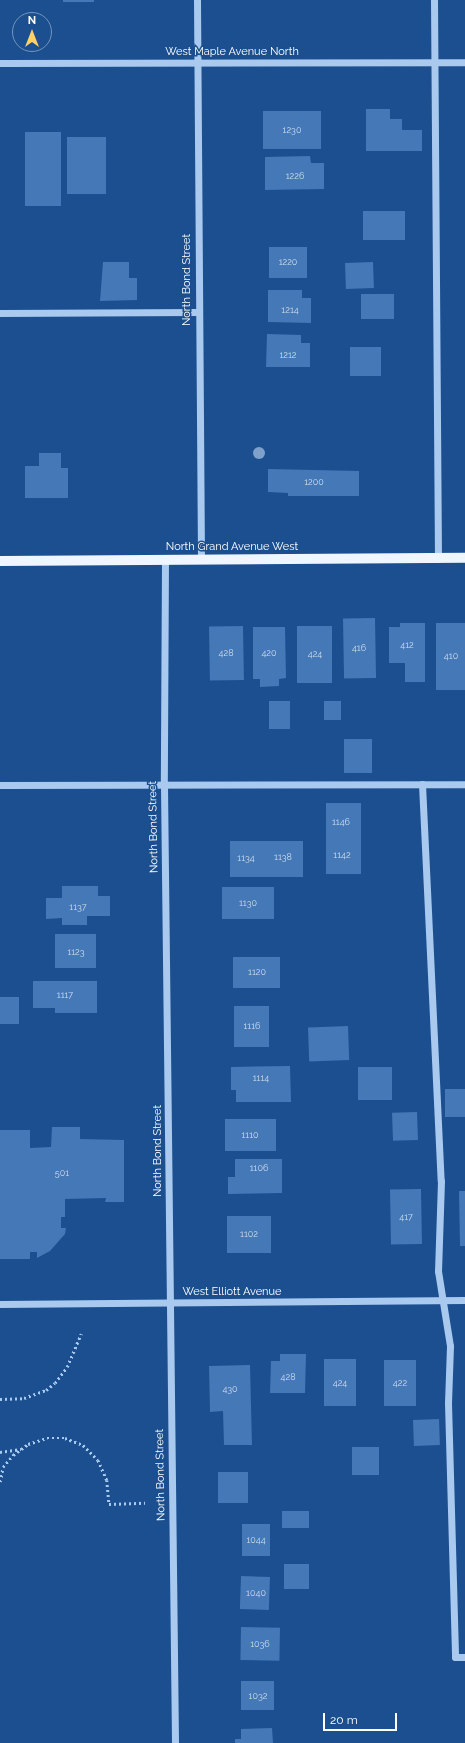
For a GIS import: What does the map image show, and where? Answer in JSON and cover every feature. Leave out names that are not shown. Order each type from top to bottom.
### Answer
[{"type":"main road","name":"North Grand Avenue West","points":[[0,561],[465,558]]},
{"type":"street","name":"North Bond Street","points":[[197,0],[198,312],[201,559]]},
{"type":"street","points":[[434,0],[438,559]]},
{"type":"street","name":"West Maple Avenue North","points":[[0,63],[197,64],[465,62]]},
{"type":"street","points":[[0,313],[198,312]]},
{"type":"street","name":"North Bond Street","points":[[165,559],[164,786],[175,1743]]},
{"type":"street","points":[[422,784],[441,1181],[438,1271],[450,1346],[449,1426],[455,1657],[465,1657]]},
{"type":"street","points":[[0,785],[164,786],[465,784]]},
{"type":"street","name":"West Elliott Avenue","points":[[0,1304],[170,1304],[465,1300]]},
{"type":"path","points":[[0,1399],[24,1398],[46,1390],[55,1383],[67,1367],[81,1334]]},
{"type":"path","points":[[0,1452],[21,1449],[47,1438],[66,1438],[82,1445],[98,1460],[107,1480],[109,1504],[145,1504]]},
{"type":"path","points":[[0,1482],[3,1467],[21,1449]]},
{"type":"building","points":[[63,0],[94,0],[94,2],[63,2]]},
{"type":"building","points":[[366,109],[390,109],[390,119],[402,119],[402,130],[422,130],[422,151],[366,151]]},
{"type":"building","points":[[263,111],[321,111],[321,149],[263,149]]},
{"type":"building","points":[[25,132],[61,132],[61,206],[25,206]]},
{"type":"building","points":[[67,137],[106,137],[106,194],[67,194]]},
{"type":"building","points":[[310,156],[311,163],[324,163],[324,189],[265,190],[265,157]]},
{"type":"building","points":[[363,211],[405,211],[405,240],[363,240]]},
{"type":"building","points":[[269,247],[307,247],[307,278],[269,278]]},
{"type":"building","points":[[103,262],[129,262],[129,278],[137,278],[137,300],[100,301]]},
{"type":"building","points":[[373,262],[374,288],[346,289],[345,263]]},
{"type":"building","points":[[268,290],[302,290],[302,298],[311,298],[311,323],[268,322]]},
{"type":"building","points":[[361,294],[394,294],[394,319],[361,319]]},
{"type":"building","points":[[267,334],[301,335],[301,343],[310,343],[310,367],[266,367]]},
{"type":"building","points":[[350,347],[381,347],[381,376],[350,376]]},
{"type":"building","points":[[39,453],[61,453],[61,468],[68,468],[68,498],[25,498],[25,466],[39,466]]},
{"type":"building","points":[[268,469],[359,471],[359,496],[288,496],[288,493],[268,492]]},
{"type":"building","points":[[375,618],[376,678],[344,679],[343,619]]},
{"type":"building","points":[[400,623],[425,623],[425,682],[405,682],[405,663],[389,663],[389,627],[400,627]]},
{"type":"building","points":[[436,623],[465,623],[465,690],[436,690]]},
{"type":"building","points":[[243,626],[244,680],[210,681],[209,627]]},
{"type":"building","points":[[297,626],[332,626],[332,683],[297,683]]},
{"type":"building","points":[[253,627],[285,627],[286,678],[279,679],[279,686],[260,687],[260,679],[253,679]]},
{"type":"building","points":[[269,701],[290,701],[290,729],[269,729]]},
{"type":"building","points":[[324,701],[341,701],[341,720],[324,720]]},
{"type":"building","points":[[344,739],[372,739],[372,773],[344,773]]},
{"type":"building","points":[[326,803],[361,803],[361,874],[326,874]]},
{"type":"building","points":[[230,841],[303,841],[303,877],[230,877]]},
{"type":"building","points":[[62,886],[98,886],[98,896],[110,896],[110,916],[87,916],[87,925],[62,925],[62,918],[46,919],[46,898],[62,898]]},
{"type":"building","points":[[222,887],[274,887],[274,919],[222,919]]},
{"type":"building","points":[[55,934],[96,934],[96,968],[55,968]]},
{"type":"building","points":[[233,957],[280,957],[280,988],[233,988]]},
{"type":"building","points":[[33,981],[97,981],[97,1013],[55,1013],[55,1008],[33,1008]]},
{"type":"building","points":[[0,997],[19,997],[19,1024],[0,1024]]},
{"type":"building","points":[[234,1006],[269,1006],[269,1047],[234,1047]]},
{"type":"building","points":[[348,1026],[349,1060],[309,1061],[308,1027]]},
{"type":"building","points":[[290,1066],[291,1102],[236,1102],[236,1090],[231,1090],[231,1067]]},
{"type":"building","points":[[358,1067],[392,1067],[392,1100],[358,1100]]},
{"type":"building","points":[[445,1089],[465,1089],[465,1117],[445,1117]]},
{"type":"building","points":[[417,1112],[418,1140],[393,1141],[392,1113]]},
{"type":"building","points":[[225,1119],[276,1119],[276,1151],[225,1151]]},
{"type":"building","points":[[52,1127],[80,1127],[80,1139],[124,1140],[124,1202],[105,1202],[106,1198],[65,1199],[65,1217],[61,1217],[61,1228],[66,1228],[65,1234],[50,1251],[37,1258],[37,1252],[30,1252],[30,1259],[0,1259],[0,1130],[30,1130],[30,1148],[51,1147]]},
{"type":"building","points":[[235,1159],[282,1159],[282,1193],[228,1194],[228,1177],[235,1177]]},
{"type":"building","points":[[421,1189],[422,1244],[391,1245],[390,1190]]},
{"type":"building","points":[[459,1191],[465,1191],[465,1246],[460,1246]]},
{"type":"building","points":[[227,1216],[271,1216],[271,1253],[227,1253]]},
{"type":"building","points":[[280,1354],[306,1354],[305,1393],[270,1393],[271,1361],[280,1361]]},
{"type":"building","points":[[324,1359],[356,1359],[356,1406],[324,1406]]},
{"type":"building","points":[[384,1360],[416,1360],[416,1406],[384,1406]]},
{"type":"building","points":[[250,1365],[252,1445],[224,1445],[223,1411],[210,1412],[209,1366]]},
{"type":"building","points":[[439,1419],[440,1445],[414,1446],[413,1420]]},
{"type":"building","points":[[352,1447],[379,1447],[379,1475],[352,1475]]},
{"type":"building","points":[[218,1472],[248,1472],[248,1503],[218,1503]]},
{"type":"building","points":[[282,1511],[309,1511],[309,1528],[282,1528]]},
{"type":"building","points":[[242,1524],[270,1524],[270,1556],[242,1556]]},
{"type":"building","points":[[284,1564],[309,1564],[309,1589],[284,1589]]},
{"type":"building","points":[[241,1576],[270,1577],[269,1610],[240,1609]]},
{"type":"building","points":[[241,1627],[280,1628],[279,1661],[240,1660]]},
{"type":"building","points":[[241,1681],[274,1681],[274,1710],[241,1710]]},
{"type":"building","points":[[272,1728],[273,1743],[235,1743],[235,1739],[241,1739],[241,1729]]}]
